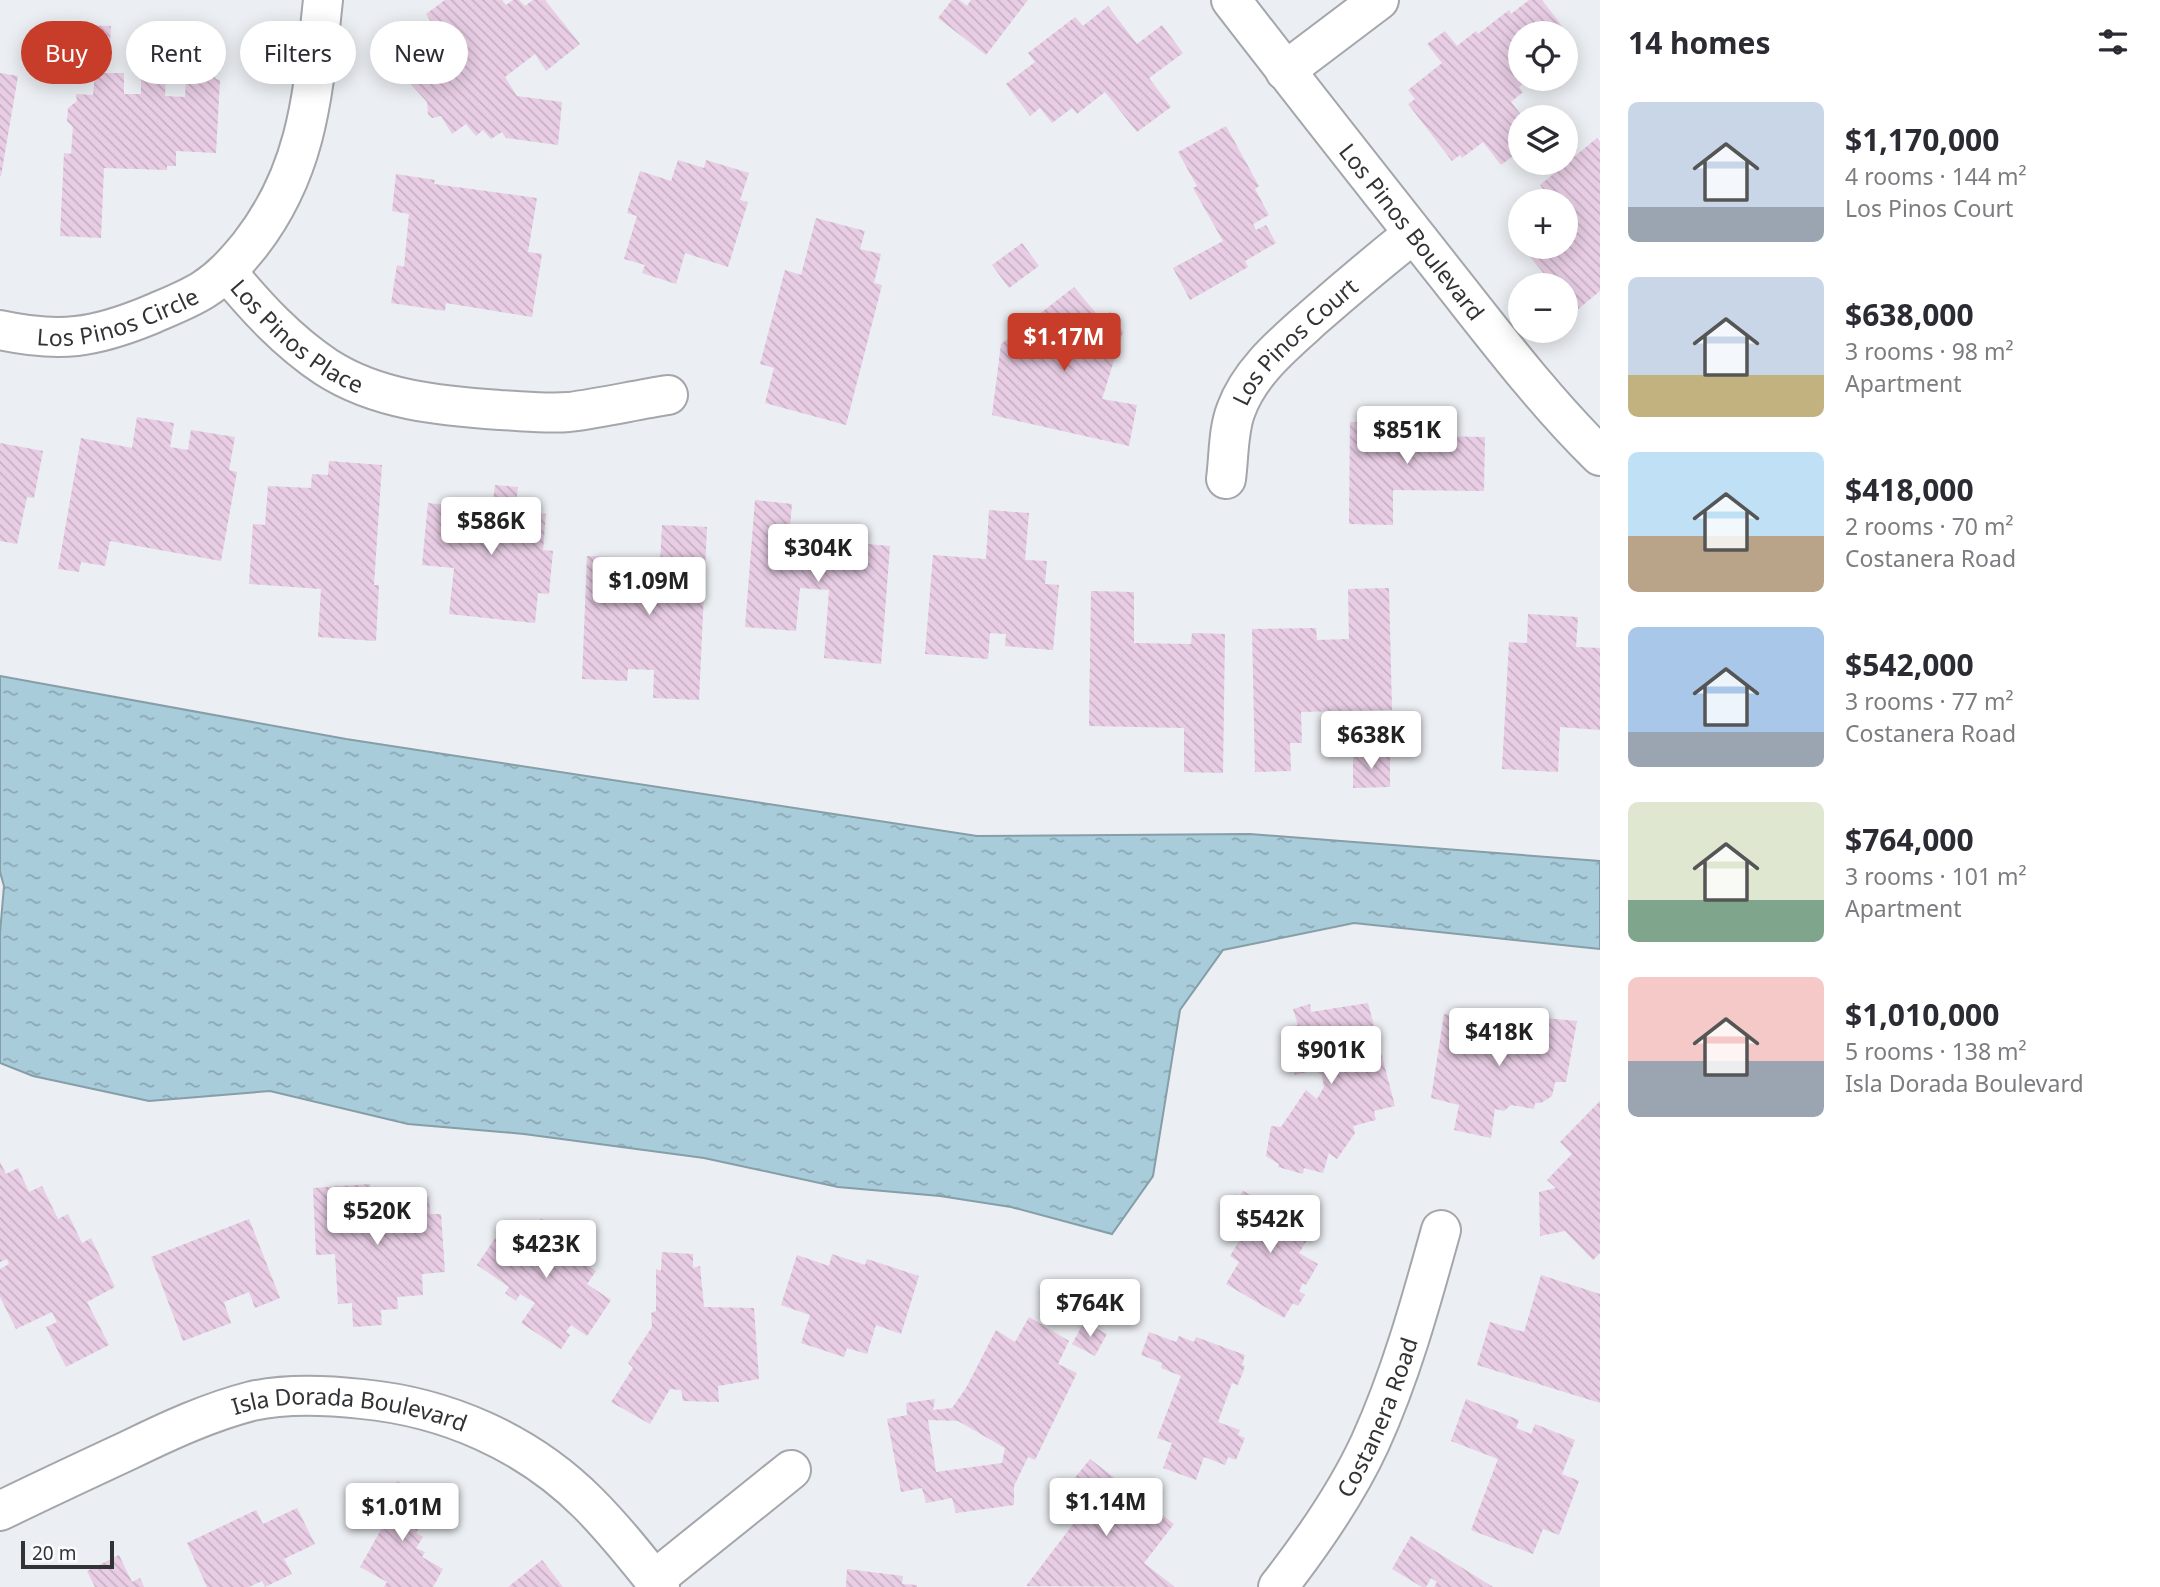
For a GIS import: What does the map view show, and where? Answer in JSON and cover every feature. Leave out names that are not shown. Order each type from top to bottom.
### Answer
[{"type":"street","name":"Los Pinos Place","points":[[323,0],[311,102],[294,169],[274,211],[227,272],[259,310],[305,351],[347,379],[387,394],[458,407],[545,413],[570,412],[668,395]]},
{"type":"street","name":"Los Pinos Boulevard","points":[[1231,0],[1413,234],[1542,394],[1600,456]]},
{"type":"street","points":[[1286,71],[1379,0]]},
{"type":"street","name":"Los Pinos Court","points":[[1226,479],[1235,412],[1259,371],[1293,336],[1413,234]]},
{"type":"street","name":"Los Pinos Circle","points":[[0,330],[62,339],[92,334],[127,324],[189,298],[227,272]]},
{"type":"street","name":"Costanera Road","points":[[1278,1587],[1322,1527],[1370,1442],[1418,1314],[1441,1230]]},
{"type":"street","name":"Isla Dorada Boulevard","points":[[0,1511],[149,1440],[249,1402],[287,1396],[349,1397],[413,1406],[472,1425],[498,1437],[534,1459],[586,1501],[657,1584]]},
{"type":"street","points":[[657,1584],[791,1470]]},
{"type":"water","points":[[0,676],[346,739],[977,836],[1250,834],[1600,861],[1600,949],[1354,923],[1223,950],[1180,1010],[1153,1176],[1112,1234],[1011,1207],[940,1196],[838,1187],[704,1158],[524,1134],[408,1124],[270,1091],[149,1101],[33,1076],[0,1063],[0,933],[4,886],[0,872]]},
{"type":"building","points":[[445,0],[502,0],[506,5],[513,0],[519,0],[525,6],[533,0],[545,0],[580,44],[546,71],[535,54],[505,77],[517,96],[562,102],[558,145],[506,138],[502,132],[491,139],[483,130],[476,136],[466,124],[452,134],[441,116],[432,118],[428,114],[427,102],[411,84],[468,84],[468,21],[430,21],[426,14]]},
{"type":"building","points":[[952,0],[959,0],[967,6],[971,0],[1028,0],[986,55],[938,18]]},
{"type":"building","points":[[1529,0],[1542,0],[1558,21],[1508,21],[1508,91],[1523,92],[1511,102],[1513,105],[1508,105],[1508,160],[1501,165],[1483,142],[1462,158],[1460,155],[1452,161],[1408,104],[1415,99],[1408,90],[1442,63],[1427,44],[1445,31],[1457,46],[1509,10],[1511,14]]},
{"type":"building","points":[[1108,6],[1137,44],[1162,25],[1183,53],[1149,78],[1171,107],[1137,132],[1105,92],[1077,114],[1072,108],[1052,123],[1040,108],[1030,116],[1006,84],[1035,62],[1028,53],[1075,17],[1083,26]]},
{"type":"building","points":[[0,73],[18,76],[1,176],[0,176]]},
{"type":"building","points":[[112,73],[124,73],[124,94],[141,94],[141,84],[166,84],[165,96],[185,97],[186,84],[220,84],[216,153],[176,151],[176,166],[167,166],[167,170],[104,168],[101,238],[60,236],[64,153],[71,154],[73,127],[67,121],[68,108],[77,101],[76,94],[93,95],[94,84],[112,84]]},
{"type":"building","points":[[1226,126],[1259,186],[1255,189],[1269,215],[1253,224],[1256,230],[1266,225],[1276,243],[1245,261],[1248,267],[1190,300],[1173,268],[1223,241],[1193,188],[1197,186],[1178,152]]},
{"type":"building","points":[[1597,138],[1600,142],[1600,291],[1578,309],[1578,273],[1543,273],[1532,259],[1578,259],[1578,189],[1543,189],[1540,185],[1552,175],[1578,175],[1578,154]]},
{"type":"building","points":[[678,160],[704,168],[706,160],[749,173],[740,200],[748,202],[728,267],[685,253],[676,284],[642,273],[645,265],[624,259],[637,216],[627,213],[640,171],[671,181]]},
{"type":"building","points":[[396,174],[435,180],[434,184],[537,198],[528,252],[542,254],[532,317],[446,303],[445,311],[391,303],[397,265],[404,267],[409,214],[392,211]]},
{"type":"building","points":[[816,218],[865,231],[860,249],[881,254],[874,283],[882,285],[846,425],[765,403],[774,368],[760,364],[785,270],[801,275]]},
{"type":"building","points":[[1022,243],[1039,266],[1009,288],[992,265]]},
{"type":"building","points":[[1074,287],[1101,319],[1110,312],[1123,332],[1102,399],[1137,405],[1129,446],[992,415],[1001,344]]},
{"type":"building","points":[[137,417],[174,423],[170,447],[188,450],[191,430],[235,437],[229,470],[237,472],[221,561],[110,541],[105,566],[81,562],[79,572],[58,569],[81,438],[132,448]]},
{"type":"building","points":[[1350,422],[1432,423],[1432,436],[1485,437],[1484,491],[1393,490],[1393,525],[1349,524]]},
{"type":"building","points":[[0,443],[43,451],[34,498],[27,497],[17,544],[0,541]]},
{"type":"building","points":[[329,461],[382,465],[374,585],[379,585],[376,641],[318,637],[321,589],[249,584],[253,524],[265,525],[268,486],[311,488],[312,474],[328,475]]},
{"type":"building","points":[[495,485],[518,487],[515,511],[546,514],[543,550],[553,551],[549,594],[538,593],[535,623],[449,614],[454,568],[422,565],[428,503],[492,510]]},
{"type":"building","points":[[755,500],[792,504],[789,537],[890,546],[881,664],[824,658],[829,590],[800,588],[796,631],[745,627]]},
{"type":"building","points":[[989,510],[1029,513],[1025,560],[1047,561],[1045,584],[1059,585],[1053,650],[1005,646],[1006,634],[990,633],[988,659],[925,654],[933,555],[986,559]]},
{"type":"building","points":[[662,525],[707,527],[699,700],[653,698],[654,670],[628,669],[627,681],[582,679],[587,556],[632,558],[631,581],[659,583]]},
{"type":"building","points":[[1389,588],[1392,710],[1301,712],[1302,743],[1290,743],[1291,771],[1255,772],[1252,629],[1316,628],[1317,640],[1349,639],[1348,589]]},
{"type":"building","points":[[1091,591],[1134,592],[1134,643],[1191,644],[1192,633],[1225,634],[1223,773],[1184,772],[1184,728],[1089,726]]},
{"type":"building","points":[[1528,614],[1578,617],[1576,647],[1600,648],[1600,730],[1560,727],[1558,772],[1502,769],[1509,642],[1527,643]]},
{"type":"building","points":[[1353,755],[1390,755],[1390,787],[1353,788]]},
{"type":"building","points":[[1368,1003],[1395,1106],[1374,1111],[1376,1120],[1353,1126],[1355,1133],[1337,1159],[1329,1153],[1323,1173],[1304,1168],[1303,1174],[1278,1167],[1279,1164],[1266,1156],[1271,1126],[1281,1127],[1306,1090],[1317,1099],[1324,1087],[1322,1075],[1314,1070],[1295,1075],[1282,1028],[1298,1025],[1293,1009],[1310,1004],[1311,1012]]},
{"type":"building","points":[[1444,1014],[1482,1020],[1481,1026],[1529,1033],[1533,1017],[1577,1021],[1566,1082],[1555,1082],[1552,1096],[1541,1103],[1535,1103],[1534,1109],[1511,1105],[1504,1111],[1495,1109],[1491,1138],[1454,1130],[1459,1105],[1431,1098]]},
{"type":"building","points":[[1600,1101],[1600,1253],[1593,1260],[1565,1231],[1540,1236],[1539,1192],[1556,1188],[1547,1180],[1572,1154],[1560,1142]]},
{"type":"building","points":[[0,1162],[6,1174],[18,1168],[29,1192],[42,1186],[58,1219],[68,1214],[82,1243],[91,1238],[115,1287],[87,1302],[109,1345],[66,1367],[46,1327],[57,1322],[52,1312],[16,1329],[0,1297],[0,1269],[9,1264],[7,1259],[0,1262]]},
{"type":"building","points":[[370,1184],[371,1201],[429,1197],[430,1214],[441,1214],[445,1272],[422,1274],[423,1295],[397,1297],[398,1309],[381,1310],[382,1325],[353,1327],[352,1303],[338,1304],[335,1254],[316,1255],[313,1188]]},
{"type":"building","points":[[1243,1191],[1258,1199],[1260,1195],[1288,1211],[1285,1215],[1313,1231],[1299,1253],[1318,1264],[1306,1285],[1303,1283],[1299,1291],[1305,1295],[1298,1306],[1293,1303],[1284,1318],[1226,1284],[1239,1262],[1230,1256],[1244,1233],[1256,1240],[1261,1232],[1229,1214],[1232,1207],[1229,1206],[1236,1194],[1239,1197]]},
{"type":"building","points":[[541,1218],[578,1244],[571,1254],[596,1271],[587,1284],[611,1300],[587,1336],[571,1325],[566,1332],[570,1335],[561,1349],[521,1323],[535,1303],[520,1294],[516,1301],[505,1293],[509,1287],[477,1265],[506,1222],[528,1238]]},
{"type":"building","points":[[249,1219],[280,1298],[255,1308],[249,1292],[224,1302],[231,1323],[183,1341],[151,1257]]},
{"type":"building","points":[[662,1252],[693,1254],[693,1268],[700,1266],[704,1307],[754,1308],[759,1379],[718,1386],[719,1402],[683,1401],[681,1390],[670,1389],[650,1424],[611,1402],[633,1368],[628,1363],[652,1327],[651,1313],[656,1311],[656,1269],[661,1271]]},
{"type":"building","points":[[832,1254],[865,1265],[867,1259],[919,1276],[901,1334],[876,1325],[867,1354],[847,1348],[844,1357],[801,1343],[810,1315],[781,1305],[797,1255],[829,1266]]},
{"type":"building","points":[[1541,1275],[1600,1294],[1600,1403],[1477,1365],[1490,1322],[1524,1332]]},
{"type":"building","points":[[1029,1317],[1069,1341],[1058,1364],[1077,1373],[1035,1460],[1028,1457],[1014,1486],[1014,1505],[956,1513],[952,1498],[926,1503],[922,1488],[901,1492],[887,1419],[907,1415],[906,1403],[935,1399],[933,1410],[952,1408],[966,1388],[996,1330],[1015,1342]],"holes":[[[928,1420],[958,1421],[1005,1448],[1002,1463],[936,1472]]]},
{"type":"building","points":[[1084,1322],[1107,1334],[1095,1356],[1072,1344]]},
{"type":"building","points":[[1149,1332],[1176,1342],[1179,1336],[1194,1342],[1196,1337],[1245,1355],[1242,1365],[1245,1366],[1238,1385],[1232,1383],[1218,1422],[1240,1430],[1238,1435],[1245,1438],[1236,1460],[1228,1457],[1225,1465],[1204,1457],[1196,1480],[1163,1468],[1172,1443],[1157,1438],[1181,1376],[1161,1368],[1162,1363],[1141,1355]]},
{"type":"building","points":[[1466,1399],[1519,1420],[1516,1428],[1531,1434],[1535,1424],[1575,1440],[1562,1474],[1579,1481],[1559,1535],[1543,1529],[1533,1554],[1471,1530],[1498,1459],[1451,1441]]},
{"type":"building","points":[[1090,1459],[1174,1524],[1144,1563],[1175,1587],[1026,1586],[1090,1502],[1069,1485]]},
{"type":"building","points":[[397,1481],[434,1501],[416,1533],[423,1537],[416,1548],[425,1552],[422,1557],[443,1569],[433,1587],[384,1587],[387,1582],[360,1567],[391,1512],[383,1507]]},
{"type":"building","points":[[297,1508],[315,1544],[284,1559],[292,1574],[265,1587],[262,1581],[249,1587],[207,1587],[187,1543],[256,1510],[263,1524]]},
{"type":"building","points":[[1411,1536],[1493,1587],[1434,1587],[1437,1582],[1431,1578],[1426,1587],[1422,1587],[1392,1569]]},
{"type":"building","points":[[119,1555],[132,1582],[140,1578],[144,1587],[95,1587],[87,1571]]},
{"type":"building","points":[[542,1560],[563,1587],[508,1587]]},
{"type":"building","points":[[847,1569],[903,1576],[902,1584],[917,1587],[846,1587]]}]
